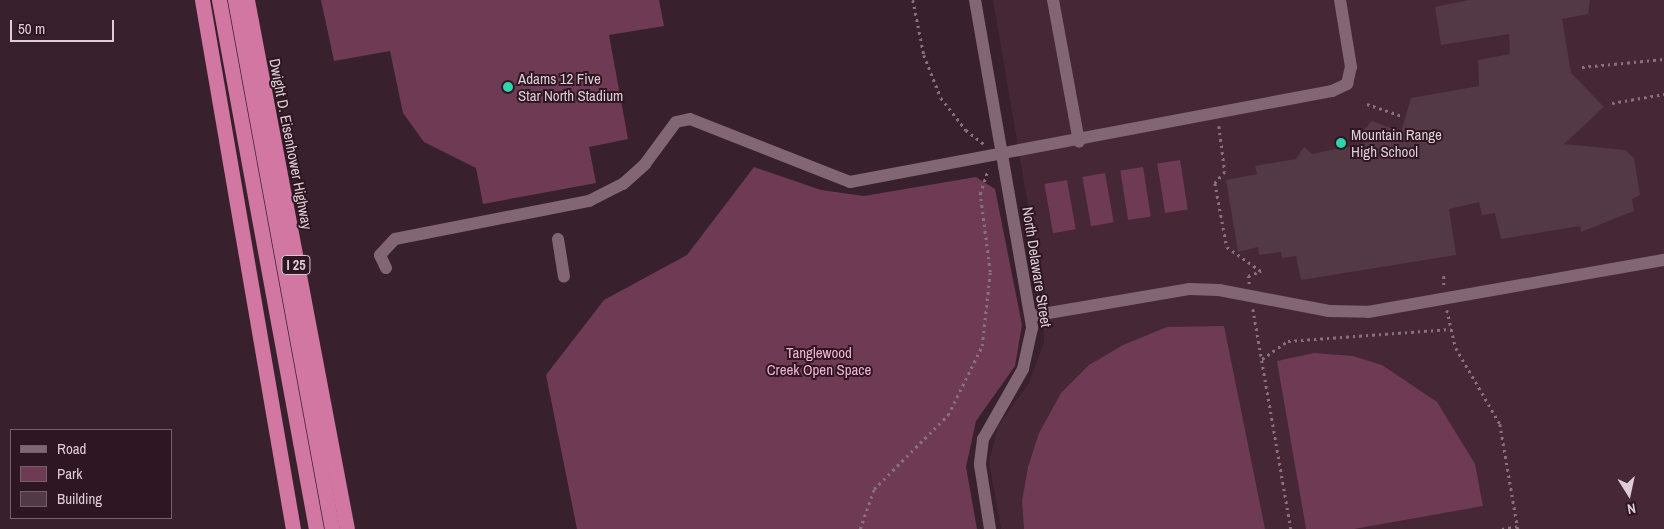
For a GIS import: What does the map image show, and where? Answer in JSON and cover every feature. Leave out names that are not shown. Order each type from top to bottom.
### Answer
[{"type":"highway","points":[[202,0],[293,529]]},
{"type":"highway","points":[[219,0],[316,529]]},
{"type":"highway","points":[[235,0],[332,529]]},
{"type":"highway","name":"Dwight D. Eisenhower Highway","points":[[247,0],[347,529]]},
{"type":"street","name":"North Delaware Street","points":[[975,0],[1031,316],[1027,359],[990,419],[981,448],[990,529]]},
{"type":"street","points":[[1053,0],[1079,142]]},
{"type":"street","points":[[386,268],[380,255],[395,239],[589,201],[622,184],[645,164],[676,122],[690,119],[709,124],[724,135],[850,182],[1079,142],[1217,112],[1332,91],[1347,84],[1352,67],[1340,0]]},
{"type":"street","points":[[558,239],[564,277]]},
{"type":"street","points":[[1031,316],[1189,290],[1251,297],[1329,311],[1368,312],[1664,260]]},
{"type":"path","points":[[913,0],[924,54],[941,98],[966,130],[984,144]]},
{"type":"path","points":[[1582,67],[1664,58]]},
{"type":"path","points":[[1612,103],[1664,94]]},
{"type":"path","points":[[1368,104],[1404,117]]},
{"type":"path","points":[[1217,112],[1225,172],[1215,183],[1227,247],[1261,271],[1248,276],[1291,529]]},
{"type":"path","points":[[860,529],[874,489],[948,415],[982,346],[990,272],[980,194],[989,174]]},
{"type":"path","points":[[1444,276],[1445,297],[1456,348],[1500,424],[1518,528],[1502,529]]},
{"type":"path","points":[[1262,359],[1288,340],[1451,329]]},
{"type":"shaded area","name":"Mountain Range High School","points":[[993,0],[1664,0],[1664,529],[1001,529],[989,462],[998,426],[1029,383],[1044,342],[1042,287]]},
{"type":"green space","name":"Adams 12 Five Star North Stadium","points":[[321,0],[659,0],[664,26],[609,35],[628,139],[589,147],[596,183],[483,204],[476,168],[424,142],[403,113],[390,51],[334,61]]},
{"type":"green space","points":[[1180,160],[1188,209],[1165,213],[1157,164]]},
{"type":"green space","name":"Tanglewood Creek Open Space","points":[[754,167],[821,190],[864,196],[976,177],[995,189],[1022,325],[1015,366],[976,421],[966,467],[977,529],[577,529],[546,375],[604,300],[687,255]]},
{"type":"green space","points":[[1143,167],[1151,216],[1128,220],[1120,171]]},
{"type":"green space","points":[[1105,173],[1114,222],[1091,226],[1082,177]]},
{"type":"green space","points":[[1067,180],[1076,229],[1053,233],[1044,184]]},
{"type":"green space","points":[[1224,326],[1265,529],[1024,529],[1022,501],[1028,467],[1039,433],[1061,393],[1089,365],[1123,345],[1167,327]]},
{"type":"green space","points":[[1314,353],[1353,356],[1382,365],[1437,402],[1475,464],[1483,506],[1354,529],[1306,529],[1277,361]]},
{"type":"building","points":[[1469,0],[1590,0],[1588,14],[1562,19],[1571,73],[1604,107],[1564,144],[1625,150],[1634,158],[1640,195],[1632,199],[1634,211],[1581,232],[1580,226],[1501,239],[1495,213],[1482,215],[1479,202],[1449,209],[1456,255],[1301,280],[1296,256],[1282,258],[1281,252],[1259,255],[1258,247],[1238,252],[1226,180],[1257,174],[1255,166],[1296,159],[1304,147],[1312,154],[1379,140],[1362,132],[1372,121],[1401,132],[1411,98],[1479,86],[1478,60],[1510,54],[1509,34],[1441,45],[1435,7]]},
{"type":"place","name":"Adams 12 Five Star North Stadium","points":[[508,87]]},
{"type":"place","name":"Mountain Range High School","points":[[1341,143]]}]
